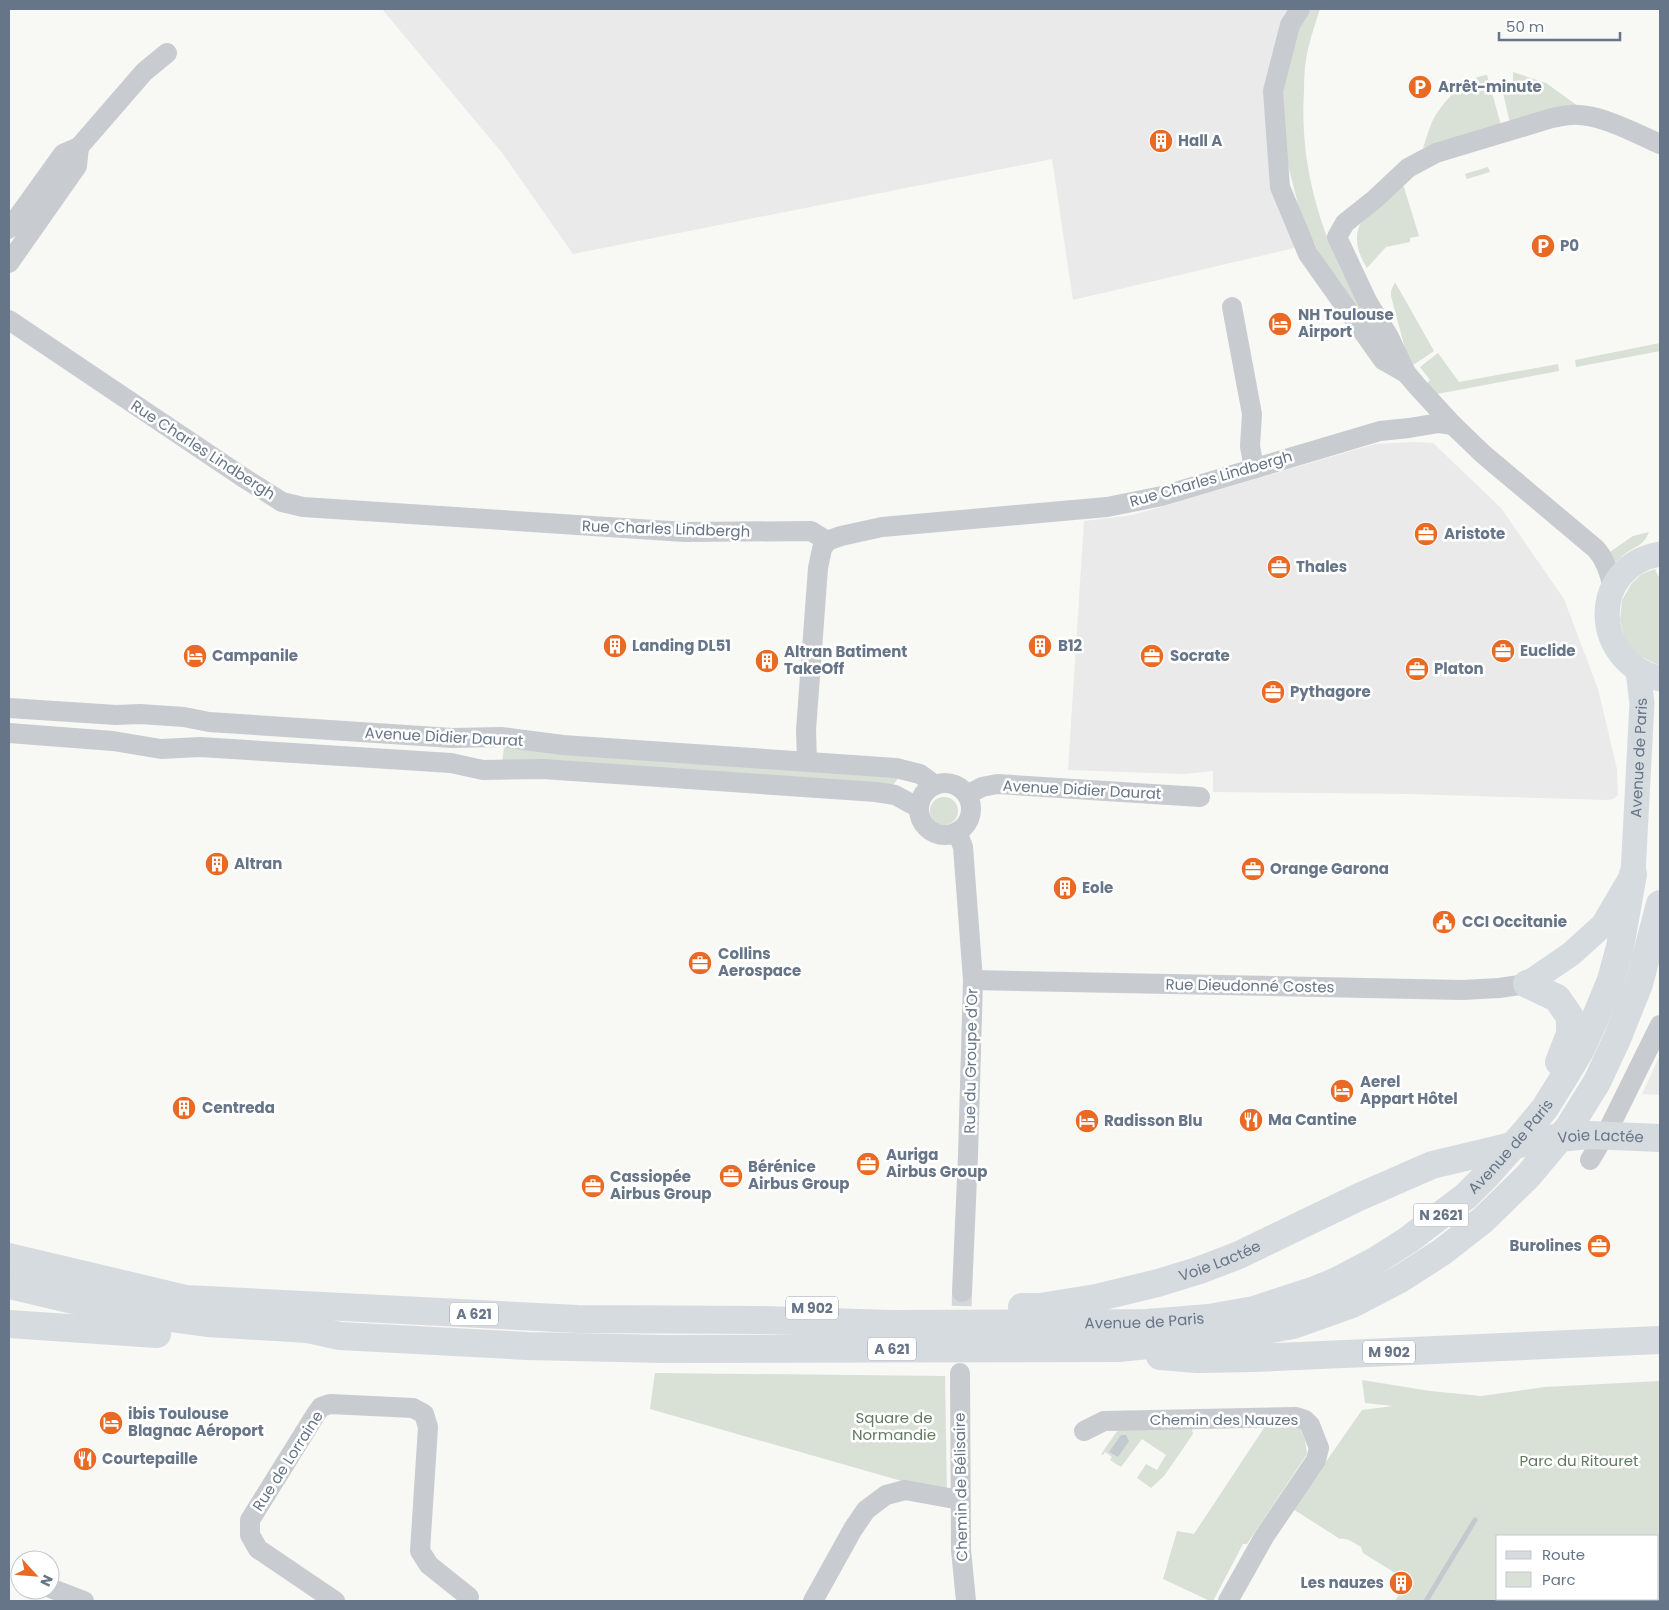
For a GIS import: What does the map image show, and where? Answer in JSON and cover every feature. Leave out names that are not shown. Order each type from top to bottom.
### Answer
[{"type":"highway","name":"Avenue de Paris","points":[[762,1320],[893,1324],[1155,1322],[1209,1318],[1254,1310],[1322,1287],[1375,1261],[1431,1224],[1466,1196],[1488,1174],[1545,1108],[1581,1049],[1610,980],[1620,946],[1633,874]]},
{"type":"highway","name":"Avenue de Paris","points":[[1119,1348],[1235,1336],[1293,1325],[1352,1304],[1400,1279],[1442,1252],[1483,1220],[1528,1176],[1569,1127],[1597,1082],[1639,984],[1660,904]]},
{"type":"highway","points":[[1526,1131],[1565,1049],[1570,1034],[1570,1017],[1557,998],[1527,984]]},
{"type":"highway","name":"Voie Lactée","points":[[762,1320],[794,1308],[1040,1307],[1096,1298],[1158,1283],[1239,1255],[1432,1164],[1537,1140],[1590,1135],[1660,1138]]},
{"type":"highway","name":"A 621","points":[[14,1254],[186,1299],[577,1319],[762,1320]]},
{"type":"highway","name":"A 621","points":[[9,1284],[119,1311],[207,1324],[308,1329],[340,1336],[527,1346],[665,1349],[1119,1348]]},
{"type":"highway","points":[[9,1324],[319,1346],[340,1336]]},
{"type":"highway","name":"M 902","points":[[1119,1348],[1151,1356],[1197,1360],[1660,1340]]},
{"type":"main road","points":[[1649,675],[1620,654],[1609,632],[1608,608],[1613,588],[1625,572],[1637,562],[1651,555],[1660,554]]},
{"type":"main road","name":"Avenue de Paris","points":[[1633,874],[1642,703],[1649,675]]},
{"type":"main road","points":[[1527,984],[1571,954],[1602,925],[1633,874]]},
{"type":"street","points":[[1295,14],[1273,91],[1280,187],[1308,254],[1383,360],[1406,373]]},
{"type":"street","points":[[9,229],[63,154],[80,147],[144,72],[167,53]]},
{"type":"street","points":[[1613,588],[1610,573],[1602,556],[1483,454],[1453,425],[1406,373],[1367,301],[1337,237],[1345,223],[1375,199],[1408,168],[1420,160],[1436,153],[1552,118],[1572,114],[1590,116],[1660,144]]},
{"type":"street","points":[[9,263],[77,166],[80,147]]},
{"type":"street","points":[[1232,307],[1252,414],[1250,446],[1254,469]]},
{"type":"street","name":"Rue Charles Lindbergh","points":[[9,320],[240,476],[282,502],[303,508],[685,532],[811,531],[827,541],[882,527],[1107,507],[1162,496],[1380,431],[1439,423],[1453,425]]},
{"type":"street","points":[[807,761],[806,730],[818,568],[822,549],[827,541]]},
{"type":"street","name":"Avenue Didier Daurat","points":[[9,708],[116,715],[140,714],[184,717],[209,722],[452,738],[501,737],[571,746],[896,768],[920,774],[935,785]]},
{"type":"street","name":"Avenue Didier Daurat","points":[[9,734],[113,741],[161,749],[220,748],[451,763],[484,770],[543,769],[876,792],[895,795],[919,808]]},
{"type":"street","points":[[942,783],[950,784],[956,786],[966,795],[970,805],[970,816],[965,825],[957,832],[942,835],[928,828],[920,815],[919,808],[924,794],[935,785],[942,783]]},
{"type":"street","name":"Avenue Didier Daurat","points":[[966,795],[982,787],[997,784],[1200,797]]},
{"type":"street","name":"Rue du Groupe d'Or","points":[[957,832],[963,847],[972,980],[968,1155],[962,1292]]},
{"type":"street","name":"Rue Dieudonné Costes","points":[[972,980],[1462,990],[1527,984]]},
{"type":"street","points":[[1590,1160],[1608,1130],[1660,1025]]},
{"type":"street","name":"Chemin de Bélisaire","points":[[960,1373],[961,1550],[966,1601]]},
{"type":"street","name":"Rue de Lorraine","points":[[335,1601],[258,1549],[250,1535],[250,1520],[316,1414],[321,1407],[330,1404],[413,1408],[424,1414],[428,1427],[420,1551],[429,1565],[472,1600]]},
{"type":"street","name":"Chemin des Nauzes","points":[[1084,1431],[1104,1421],[1296,1417],[1305,1420],[1310,1425],[1319,1448],[1316,1460],[1264,1537],[1228,1601]]},
{"type":"street","points":[[813,1601],[857,1522],[866,1510],[886,1495],[905,1490],[960,1500]]},
{"type":"street","points":[[60,1592],[84,1601]]},
{"type":"shaded area","points":[[382,9],[1297,9],[1270,68],[1294,248],[1073,300],[1052,159],[573,254],[503,154]]},
{"type":"shaded area","points":[[1433,443],[1501,508],[1564,599],[1598,689],[1617,769],[1618,795],[1613,799],[1607,800],[1408,794],[1213,792],[1213,771],[1185,774],[1068,770],[1084,521],[1133,515],[1375,444]]},
{"type":"shaded area","points":[[1660,1055],[1660,1095],[1642,1094]]},
{"type":"shaded area","points":[[1121,1435],[1126,1435],[1129,1441],[1118,1457],[1109,1452]]},
{"type":"green space","points":[[1306,9],[1320,9],[1308,51],[1305,74],[1303,120],[1310,178],[1326,234],[1337,261],[1365,312],[1357,318],[1329,273],[1301,216],[1285,153],[1281,87],[1293,38]]},
{"type":"green space","points":[[1513,72],[1546,83],[1578,106],[1510,123],[1503,93],[1513,94]]},
{"type":"green space","points":[[1487,75],[1501,125],[1423,148],[1436,114],[1448,99],[1470,81]]},
{"type":"green space","points":[[1488,167],[1490,172],[1467,179],[1465,174]]},
{"type":"green space","points":[[1402,181],[1419,236],[1410,238],[1410,242],[1386,247],[1367,268],[1360,253],[1357,240],[1359,229],[1371,209]]},
{"type":"green space","points":[[1395,282],[1434,351],[1413,365],[1407,356],[1391,296]]},
{"type":"green space","points":[[1660,343],[1660,351],[1576,367],[1575,360]]},
{"type":"green space","points":[[1438,353],[1459,382],[1558,364],[1559,371],[1437,394],[1427,383],[1430,380],[1420,367]]},
{"type":"green space","points":[[1649,532],[1641,544],[1616,562],[1610,552],[1633,536]]},
{"type":"green space","points":[[1655,569],[1658,576],[1660,575],[1660,666],[1638,655],[1625,640],[1620,620],[1622,600],[1632,583],[1642,574]]},
{"type":"green space","points":[[504,747],[902,773],[890,789],[502,763]]},
{"type":"green space","points":[[944,797],[954,801],[958,811],[954,821],[944,825],[934,821],[930,811],[934,801]]},
{"type":"green space","name":"Square de Normandie","points":[[655,1373],[945,1376],[947,1494],[650,1409]]},
{"type":"green space","name":"Parc du Ritouret","points":[[1362,1380],[1430,1391],[1481,1396],[1545,1387],[1660,1381],[1660,1601],[1395,1601],[1408,1581],[1363,1553],[1361,1547],[1348,1540],[1340,1539],[1293,1509],[1362,1410],[1393,1406],[1365,1403]]},
{"type":"green space","points":[[1299,1427],[1305,1440],[1307,1454],[1247,1544],[1243,1544],[1213,1601],[1163,1579],[1177,1531],[1194,1534],[1264,1428]]},
{"type":"green space","points":[[1192,1429],[1193,1434],[1164,1476],[1151,1488],[1137,1478],[1146,1464],[1157,1470],[1166,1455],[1142,1439],[1121,1467],[1110,1460],[1112,1457],[1105,1452],[1103,1455],[1101,1454],[1118,1430]]},
{"type":"waterway","points":[[1426,1601],[1475,1520]]},
{"type":"tunnel","points":[[961,1336],[962,1292]]},
{"type":"place","name":"Arrêt-minute","points":[[1420,87]]},
{"type":"place","name":"Hall A","points":[[1161,141]]},
{"type":"place","name":"P0","points":[[1543,246]]},
{"type":"place","name":"NH Toulouse Airport","points":[[1280,324]]},
{"type":"place","name":"Aristote","points":[[1426,534]]},
{"type":"place","name":"Thales","points":[[1279,567]]},
{"type":"place","name":"Landing DL51","points":[[615,646]]},
{"type":"place","name":"B12","points":[[1040,646]]},
{"type":"place","name":"Euclide","points":[[1503,651]]},
{"type":"place","name":"Campanile","points":[[195,656]]},
{"type":"place","name":"Socrate","points":[[1152,656]]},
{"type":"place","name":"Altran Batiment TakeOff","points":[[767,661]]},
{"type":"place","name":"Platon","points":[[1417,669]]},
{"type":"place","name":"Pythagore","points":[[1273,692]]},
{"type":"place","name":"Altran","points":[[217,864]]},
{"type":"place","name":"Orange Garona","points":[[1253,869]]},
{"type":"place","name":"Eole","points":[[1065,888]]},
{"type":"place","name":"CCI Occitanie","points":[[1444,922]]},
{"type":"place","name":"Collins Aerospace","points":[[700,963]]},
{"type":"place","name":"Aerel Appart Hôtel","points":[[1342,1091]]},
{"type":"place","name":"Centreda","points":[[184,1108]]},
{"type":"place","name":"Ma Cantine","points":[[1251,1120]]},
{"type":"place","name":"Radisson Blu","points":[[1087,1121]]},
{"type":"place","name":"Auriga Airbus Group","points":[[868,1164]]},
{"type":"place","name":"Bérénice Airbus Group","points":[[731,1176]]},
{"type":"place","name":"Cassiopée Airbus Group","points":[[593,1186]]},
{"type":"place","name":"Burolines","points":[[1599,1246]]},
{"type":"place","name":"ibis Toulouse Blagnac Aéroport","points":[[111,1423]]},
{"type":"place","name":"Courtepaille","points":[[85,1459]]},
{"type":"place","name":"Les nauzes","points":[[1401,1583]]}]
